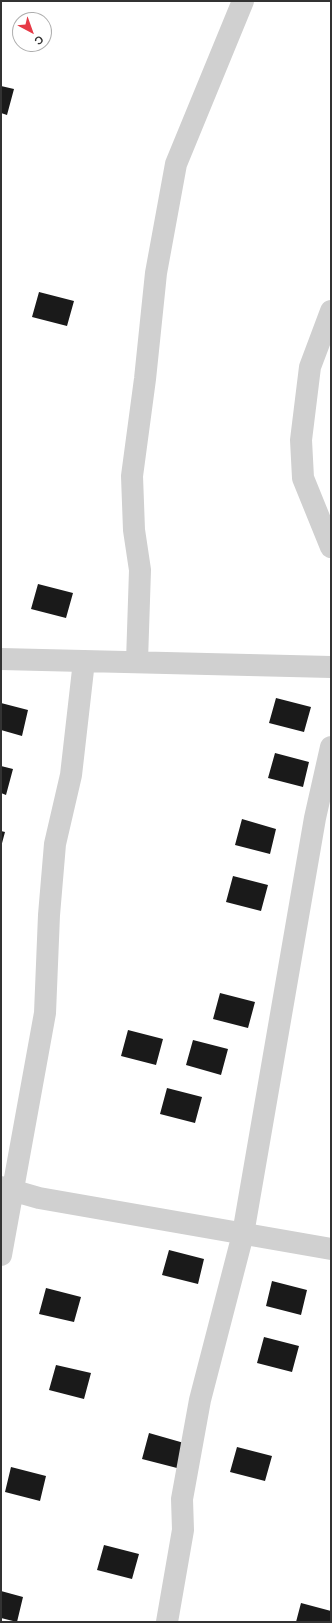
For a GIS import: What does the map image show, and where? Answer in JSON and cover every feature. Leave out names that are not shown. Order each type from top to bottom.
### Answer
[{"type":"street","points":[[136,661],[140,570],[134,530],[132,476],[145,379],[156,273],[176,164],[243,1]]},
{"type":"street","points":[[331,311],[310,367],[301,440],[303,478],[331,547]]},
{"type":"street","points":[[1,659],[136,661],[331,667]]},
{"type":"street","points":[[1,1255],[7,1188],[45,1013],[49,915],[55,844],[71,775],[84,661]]},
{"type":"street","points":[[167,1622],[183,1530],[182,1499],[200,1400],[243,1234],[315,818],[331,747]]},
{"type":"street","points":[[7,1188],[39,1198],[331,1249]]},
{"type":"building","points":[[1,86],[14,89],[7,115],[1,113]]},
{"type":"building","points":[[39,292],[74,301],[67,326],[32,317]]},
{"type":"building","points":[[38,584],[73,593],[66,618],[31,609]]},
{"type":"building","points":[[276,698],[311,707],[304,732],[269,723]]},
{"type":"building","points":[[1,703],[28,710],[22,736],[1,730]]},
{"type":"building","points":[[275,753],[309,762],[303,787],[268,778]]},
{"type":"building","points":[[1,766],[13,769],[6,795],[1,793]]},
{"type":"building","points":[[242,819],[276,829],[270,854],[235,845]]},
{"type":"building","points":[[1,831],[5,832],[1,847]]},
{"type":"building","points":[[233,876],[268,885],[261,911],[226,902]]},
{"type":"building","points":[[220,993],[255,1002],[248,1028],[213,1019]]},
{"type":"building","points":[[128,1030],[163,1039],[156,1065],[121,1056]]},
{"type":"building","points":[[193,1040],[228,1049],[221,1075],[186,1065]]},
{"type":"building","points":[[167,1088],[202,1097],[195,1123],[160,1114]]},
{"type":"building","points":[[169,1250],[204,1259],[198,1284],[162,1275]]},
{"type":"building","points":[[272,1281],[307,1290],[301,1315],[266,1306]]},
{"type":"building","points":[[46,1288],[81,1297],[74,1322],[39,1314]]},
{"type":"building","points":[[264,1337],[299,1346],[292,1372],[257,1363]]},
{"type":"building","points":[[56,1365],[91,1373],[84,1399],[49,1390]]},
{"type":"building","points":[[149,1433],[184,1443],[177,1468],[142,1459]]},
{"type":"building","points":[[237,1447],[272,1456],[265,1481],[230,1472]]},
{"type":"building","points":[[11,1467],[46,1476],[40,1501],[5,1492]]},
{"type":"building","points":[[104,1545],[139,1554],[132,1579],[97,1570]]},
{"type":"building","points":[[1,1591],[23,1597],[17,1622],[1,1618]]},
{"type":"building","points":[[301,1603],[331,1611],[331,1622],[296,1622]]}]
